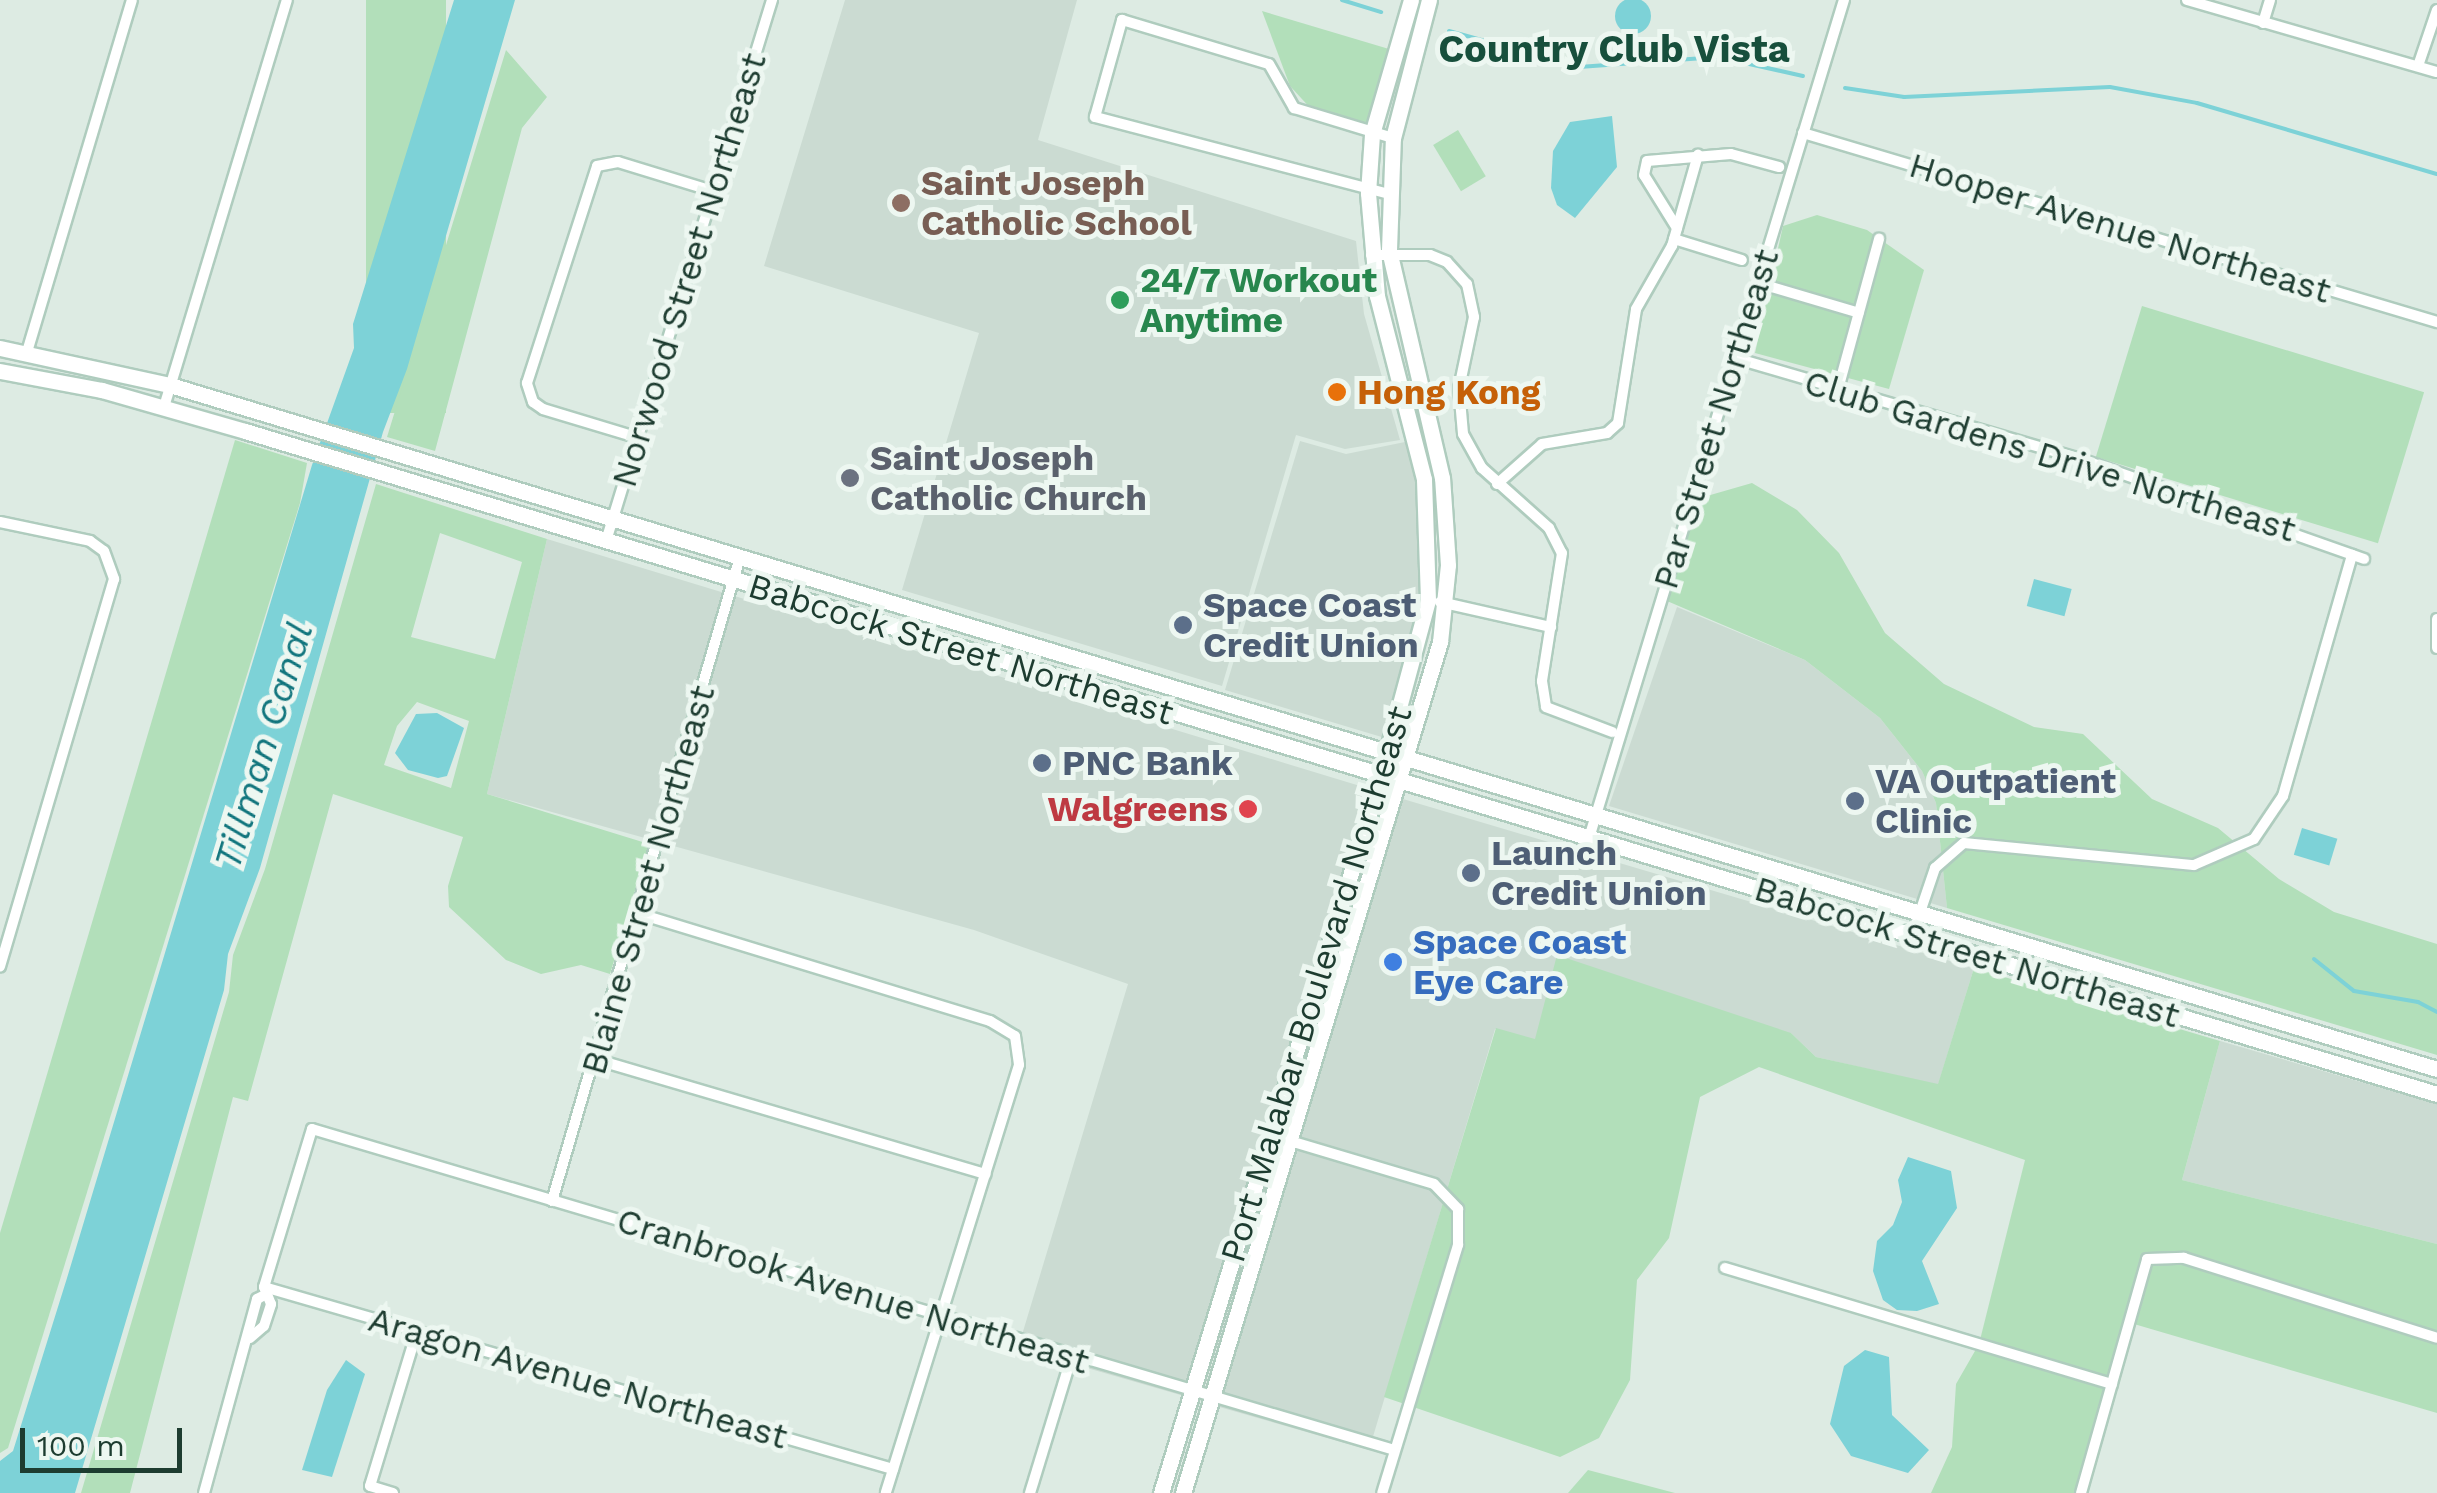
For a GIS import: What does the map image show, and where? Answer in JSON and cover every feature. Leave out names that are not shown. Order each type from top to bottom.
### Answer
[{"type":"main road","name":"Port Malabar Boulevard Northeast","points":[[1161,1493],[1380,778],[1428,600],[1429,518],[1419,447],[1386,337],[1372,255],[1368,193],[1372,134],[1411,0]]},
{"type":"main road","name":"Port Malabar Boulevard Northeast","points":[[1184,1493],[1434,675],[1446,603],[1447,518],[1437,445],[1404,336],[1390,253],[1393,138],[1429,0]]},
{"type":"main road","name":"Babcock Street Northeast","points":[[0,348],[170,386],[280,418],[2437,1070]]},
{"type":"main road","name":"Babcock Street Northeast","points":[[0,370],[164,407],[1380,778],[2437,1094]]},
{"type":"main road","points":[[453,494],[460,472]]},
{"type":"main road","points":[[2160,1011],[2168,987]]},
{"type":"street","points":[[27,352],[132,0]]},
{"type":"street","points":[[164,407],[286,0]]},
{"type":"street","name":"Norwood Street Northeast","points":[[606,541],[772,0]]},
{"type":"street","name":"Par Street Northeast","points":[[1590,838],[1844,0]]},
{"type":"street","points":[[2187,0],[2437,72]]},
{"type":"street","points":[[2263,23],[2270,0]]},
{"type":"street","points":[[2418,66],[2437,10]]},
{"type":"street","points":[[1389,194],[1368,193],[1095,118],[1122,20],[1269,64],[1294,108],[1393,138]]},
{"type":"street","name":"Hooper Avenue Northeast","points":[[1803,134],[2437,322]]},
{"type":"street","points":[[1498,484],[1542,444],[1615,428],[1636,309],[1676,234],[1698,154]]},
{"type":"street","points":[[1742,260],[1676,234],[1644,167],[1657,158],[1731,154],[1779,167]]},
{"type":"street","points":[[640,438],[544,409],[533,402],[527,383],[596,166],[618,162],[714,191]]},
{"type":"street","points":[[1838,389],[1878,240]]},
{"type":"street","points":[[1372,255],[1430,256],[1447,262],[1466,284],[1474,317],[1459,419],[1471,453],[1498,484],[1550,528],[1562,553],[1542,689],[1546,707],[1612,732]]},
{"type":"street","points":[[1758,283],[1859,313]]},
{"type":"street","name":"Club Gardens Drive Northeast","points":[[1735,358],[2084,460],[2268,520],[2364,559]]},
{"type":"street","points":[[0,522],[90,541],[112,564],[111,594],[0,966]]},
{"type":"street","points":[[1912,936],[1942,857],[1973,840],[2194,864],[2224,858],[2254,839],[2283,796],[2352,555]]},
{"type":"street","name":"Blaine Street Northeast","points":[[552,1200],[598,1060],[740,557]]},
{"type":"street","points":[[1428,600],[1551,627]]},
{"type":"street","points":[[2437,619],[2437,648]]},
{"type":"street","points":[[640,914],[990,1021],[1015,1036],[1020,1064],[886,1493]]},
{"type":"street","points":[[598,1060],[986,1174]]},
{"type":"street","name":"Cranbrook Avenue Northeast","points":[[264,1291],[312,1129],[1191,1393],[1394,1450]]},
{"type":"street","points":[[1270,1134],[1434,1184],[1458,1209],[1458,1245],[1382,1493]]},
{"type":"street","points":[[2081,1493],[2147,1260],[2158,1254],[2437,1338]]},
{"type":"street","points":[[1724,1268],[2112,1384]]},
{"type":"street","points":[[204,1493],[250,1338],[264,1326],[270,1304],[264,1291]]},
{"type":"street","name":"Aragon Avenue Northeast","points":[[264,1291],[893,1470]]},
{"type":"street","points":[[392,1493],[370,1486],[417,1332]]},
{"type":"street","points":[[1030,1493],[1072,1356]]},
{"type":"shaded area","points":[[845,0],[1077,0],[1038,140],[1356,241],[1364,314],[1400,440],[1345,449],[1296,435],[1222,686],[902,590],[979,333],[764,266]]},
{"type":"shaded area","points":[[1366,279],[1413,448],[1423,518],[1421,599],[1385,738],[1225,690],[1300,441],[1346,454],[1405,442]]},
{"type":"shaded area","points":[[547,539],[1370,789],[1184,1396],[1018,1348],[1128,984],[974,930],[487,794]]},
{"type":"shaded area","points":[[1677,607],[1805,660],[1880,718],[1922,771],[1936,803],[1947,908],[1609,806]]},
{"type":"shaded area","points":[[1382,793],[1391,795],[1248,1414],[1239,1412]]},
{"type":"shaded area","points":[[1403,799],[1974,968],[1938,1085],[1816,1057],[1791,1033],[1535,1040],[1495,1029],[1369,1450],[1216,1406]]},
{"type":"shaded area","points":[[2220,1041],[2437,1104],[2437,1244],[2182,1180]]},
{"type":"green space","points":[[366,0],[446,0],[446,413],[366,413]]},
{"type":"green space","points":[[1262,11],[1389,49],[1368,127],[1313,111],[1290,86]]},
{"type":"green space","points":[[506,50],[547,97],[522,128],[435,451],[387,437]]},
{"type":"green space","points":[[1458,130],[1486,176],[1461,191],[1433,145]]},
{"type":"green space","points":[[1817,215],[1867,230],[1924,270],[1889,389],[1755,353],[1783,226]]},
{"type":"green space","points":[[2142,306],[2424,392],[2378,543],[2096,457]]},
{"type":"green space","points":[[235,440],[307,463],[300,503],[8,1448],[0,1453],[0,1233]]},
{"type":"green space","points":[[1752,483],[1797,510],[1839,553],[1885,633],[1944,684],[2034,727],[2083,734],[2152,799],[2218,828],[2279,879],[2334,912],[2437,944],[2437,1055],[1947,908],[1936,803],[1922,771],[1880,718],[1805,660],[1667,601],[1700,498]]},
{"type":"green space","points":[[376,484],[547,539],[487,794],[649,844],[610,974],[581,965],[541,974],[506,960],[449,907],[448,886],[463,837],[333,794],[248,1101],[233,1097],[130,1493],[81,1493],[229,992],[233,955],[265,869]],"holes":[[[440,533],[522,562],[495,659],[411,637]],[[417,702],[469,721],[451,788],[384,765],[397,726]]]},
{"type":"green space","points":[[1557,955],[1791,1033],[1816,1057],[1938,1084],[1974,968],[2220,1041],[2182,1180],[2437,1244],[2437,1413],[2134,1324],[2082,1493],[1931,1493],[1952,1447],[1956,1384],[1979,1344],[2025,1160],[1759,1067],[1700,1097],[1669,1238],[1637,1280],[1630,1380],[1599,1438],[1560,1457],[1384,1397],[1496,1028],[1535,1039]]},
{"type":"green space","points":[[1588,1470],[1675,1493],[1568,1493]]},
{"type":"water","points":[[1633,-2],[1646,3],[1651,16],[1646,29],[1633,34],[1620,29],[1615,16],[1620,3]]},
{"type":"water","name":"Tillman Canal","points":[[454,0],[515,0],[407,369],[383,432],[260,868],[228,954],[224,990],[75,1493],[0,1493],[0,1461],[13,1451],[67,1278],[312,465],[354,348],[353,324]]},
{"type":"water","points":[[1612,116],[1617,167],[1575,218],[1557,205],[1551,188],[1553,151],[1570,122]]},
{"type":"water","points":[[2034,579],[2072,589],[2064,616],[2027,606]]},
{"type":"water","points":[[437,713],[464,728],[447,776],[438,778],[408,770],[395,753],[416,714]]},
{"type":"water","points":[[2302,828],[2337,839],[2329,866],[2294,855]]},
{"type":"water","points":[[1908,1157],[1951,1171],[1957,1208],[1922,1261],[1939,1304],[1917,1311],[1897,1310],[1883,1300],[1873,1271],[1877,1241],[1893,1225],[1902,1202],[1898,1180]]},
{"type":"water","points":[[1865,1350],[1889,1357],[1892,1415],[1929,1450],[1908,1473],[1851,1456],[1830,1424],[1844,1366]]},
{"type":"water","points":[[346,1360],[365,1374],[332,1477],[302,1470],[327,1390]]},
{"type":"waterway","points":[[1342,0],[1381,12]]},
{"type":"waterway","points":[[1449,31],[1579,67],[1718,57],[1803,76]]},
{"type":"waterway","points":[[1845,88],[1904,97],[2110,87],[2197,103],[2437,174]]},
{"type":"waterway","points":[[2314,959],[2354,991],[2418,1002],[2437,1012]]},
{"type":"place","name":"Saint Joseph Catholic School","points":[[901,203]]},
{"type":"place","name":"24/7 Workout Anytime","points":[[1120,300]]},
{"type":"place","name":"Hong Kong","points":[[1337,392]]},
{"type":"place","name":"Saint Joseph Catholic Church","points":[[850,478]]},
{"type":"place","name":"Space Coast Credit Union","points":[[1183,625]]},
{"type":"place","name":"PNC Bank","points":[[1042,763]]},
{"type":"place","name":"VA Outpatient Clinic","points":[[1855,801]]},
{"type":"place","name":"Walgreens","points":[[1248,809]]},
{"type":"place","name":"Launch Credit Union","points":[[1471,873]]},
{"type":"place","name":"Space Coast Eye Care","points":[[1393,962]]},
{"type":"district","name":"Country Club Vista","points":[[1614,50]]}]
